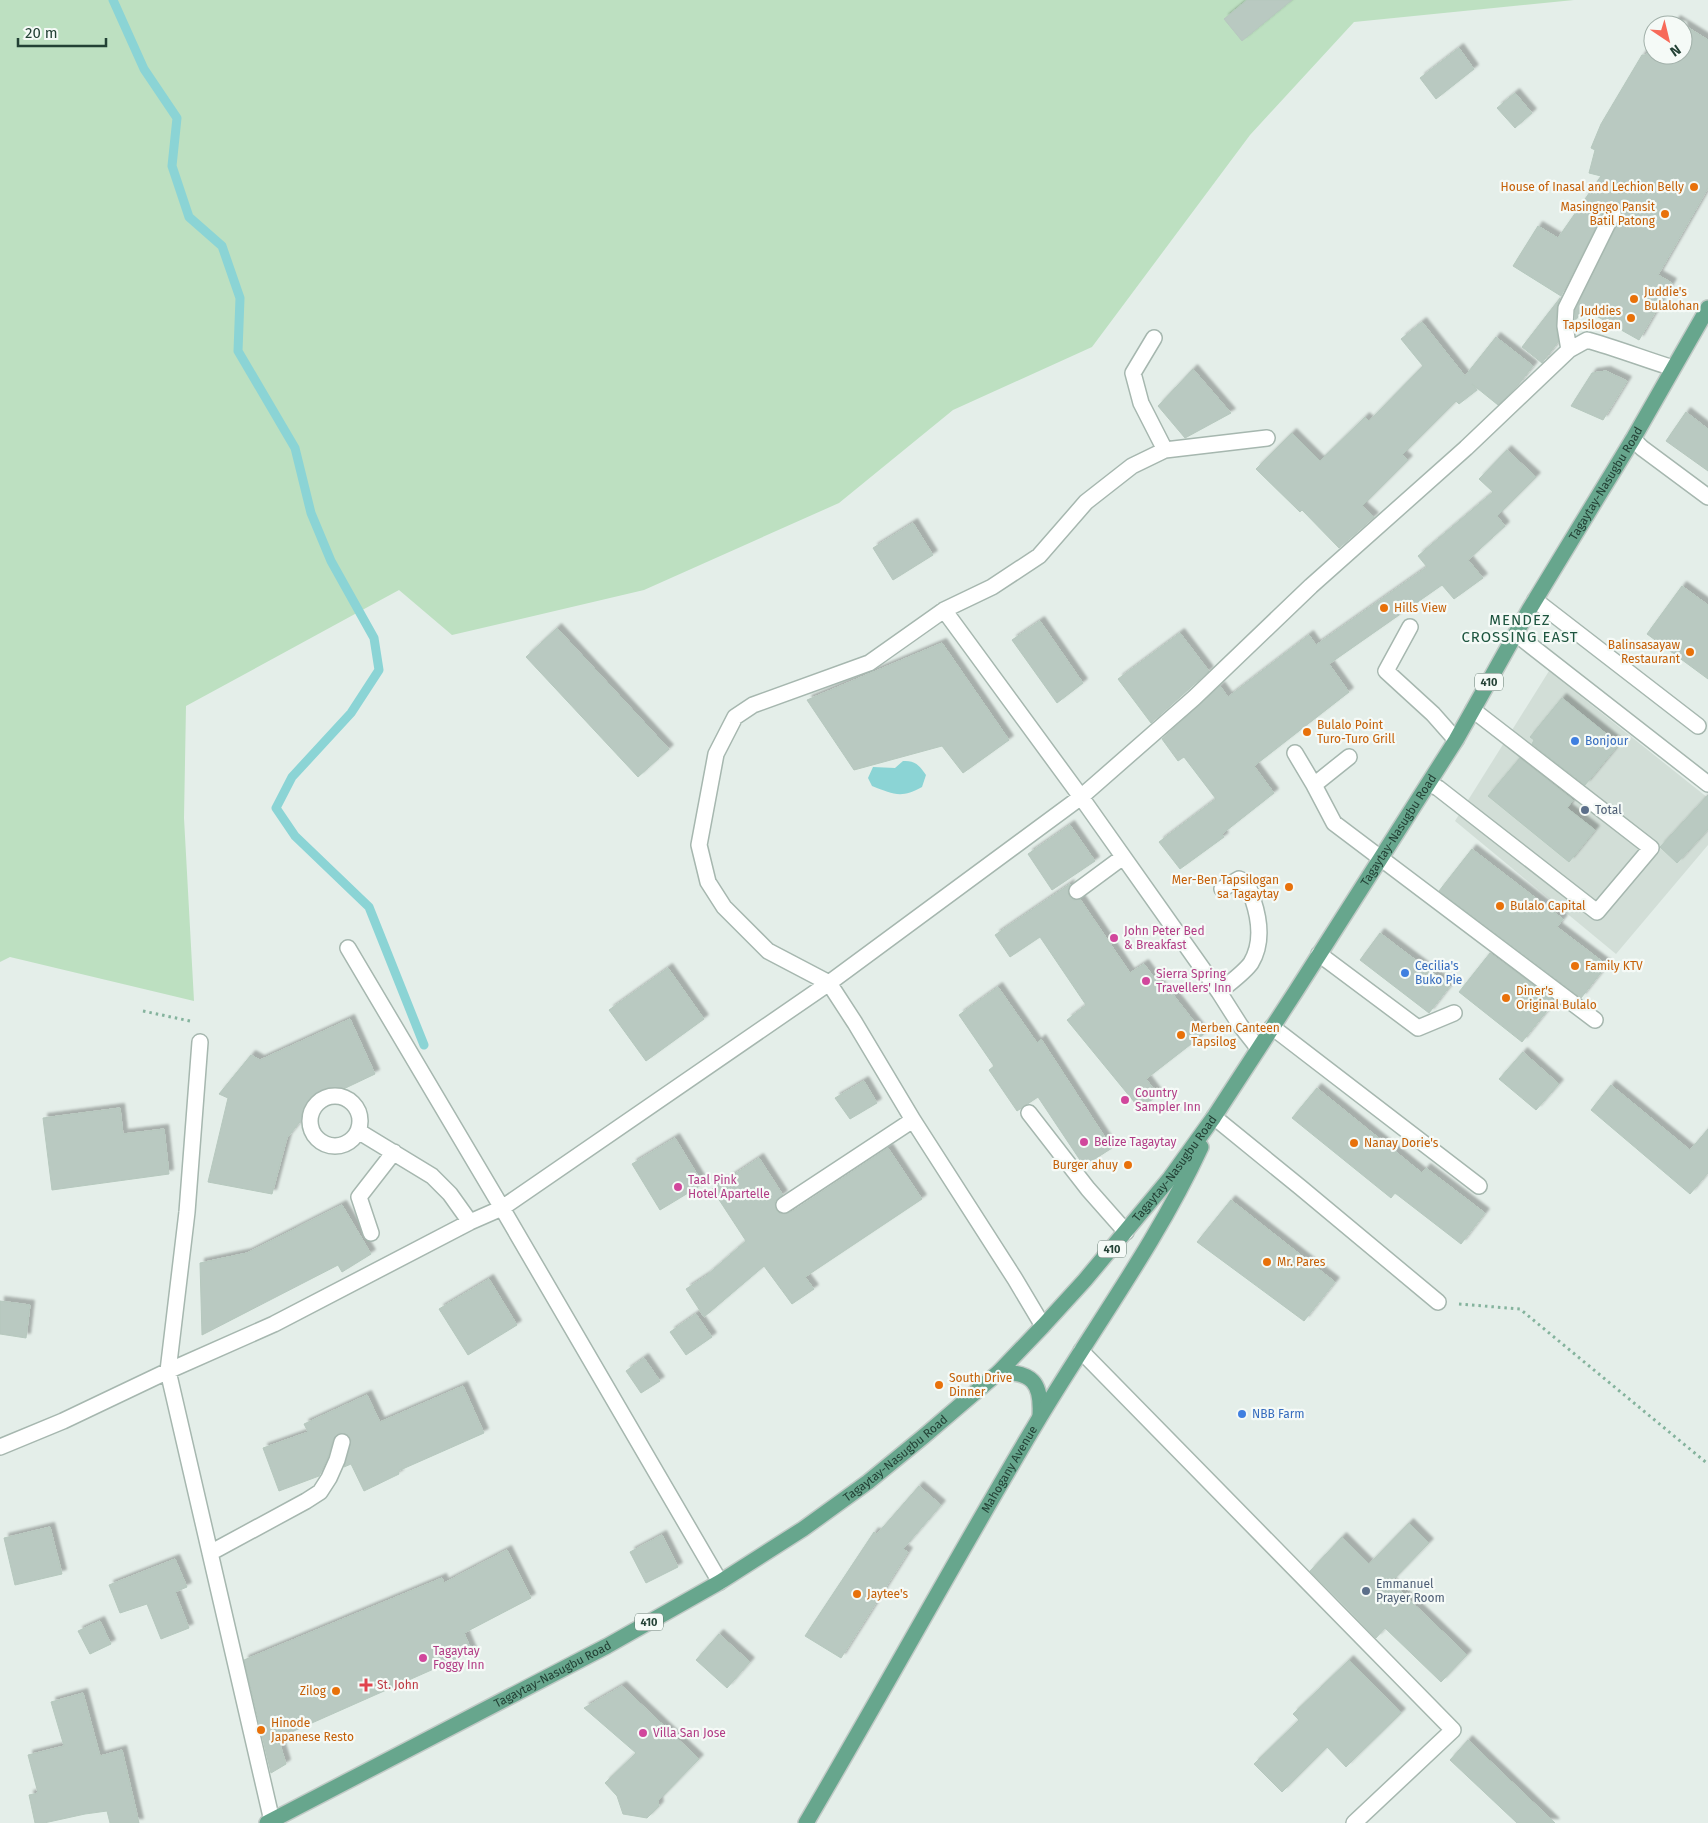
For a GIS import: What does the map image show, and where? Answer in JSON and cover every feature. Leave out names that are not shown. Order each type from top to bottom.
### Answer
[{"type":"main road","name":"Tagaytay-Nasugbu Road","points":[[270,1822],[607,1646],[720,1582],[803,1529],[868,1482],[923,1437],[998,1372],[1043,1326],[1126,1232],[1170,1178],[1214,1117],[1456,740],[1516,634],[1633,439],[1708,308]]},
{"type":"main road","name":"Mahogany Avenue","points":[[806,1823],[1040,1417],[1140,1260],[1185,1180],[1214,1117]]},
{"type":"main road","points":[[998,1372],[1015,1372],[1028,1377],[1038,1388],[1041,1400],[1040,1417]]},
{"type":"street","points":[[1569,350],[1565,326],[1566,308],[1613,214]]},
{"type":"street","points":[[1154,338],[1133,373],[1140,402],[1165,450]]},
{"type":"street","points":[[0,1446],[63,1421],[168,1371],[274,1324],[470,1222],[502,1208],[829,983],[1081,797],[1194,698],[1311,586],[1466,448],[1569,350],[1587,340],[1673,368]]},
{"type":"street","points":[[1043,1326],[1016,1279],[913,1120],[829,983],[768,951],[724,907],[708,882],[699,844],[716,754],[735,717],[753,705],[869,663],[944,610],[992,587],[1039,556],[1086,502],[1132,466],[1165,450],[1267,438]]},
{"type":"street","points":[[1633,439],[1642,448],[1708,497]]},
{"type":"street","points":[[1536,600],[1698,726]]},
{"type":"street","points":[[944,610],[1081,797],[1258,1048]]},
{"type":"street","points":[[1410,627],[1386,671],[1433,714],[1456,740]]},
{"type":"street","points":[[1516,634],[1708,784]]},
{"type":"street","points":[[1429,784],[1438,788],[1597,912],[1651,848],[1473,710]]},
{"type":"street","points":[[1295,753],[1334,823],[1595,1020]]},
{"type":"street","points":[[1314,785],[1349,757]]},
{"type":"street","points":[[1077,891],[1123,857]]},
{"type":"street","points":[[1219,992],[1250,964],[1260,939],[1256,909],[1248,885],[1239,879],[1222,889]]},
{"type":"street","points":[[348,948],[720,1582]]},
{"type":"street","points":[[1319,954],[1418,1028],[1454,1013]]},
{"type":"street","points":[[1272,1027],[1479,1186]]},
{"type":"street","points":[[200,1042],[188,1212],[168,1371],[270,1822]]},
{"type":"street","points":[[1029,1113],[1088,1189],[1126,1232]]},
{"type":"street","points":[[1214,1117],[1438,1302]]},
{"type":"street","points":[[784,1205],[913,1120]]},
{"type":"street","points":[[358,1131],[432,1176],[450,1194],[470,1222]]},
{"type":"street","points":[[370,1233],[359,1197],[394,1152]]},
{"type":"street","points":[[1081,1351],[1453,1730],[1354,1823]]},
{"type":"street","points":[[210,1553],[320,1492],[337,1460],[342,1442]]},
{"type":"path","points":[[144,1011],[200,1023],[200,1042]]},
{"type":"path","points":[[1438,1302],[1520,1310],[1708,1464]]},
{"type":"shaded area","name":"Total","points":[[1549,671],[1708,798],[1708,845],[1616,954],[1455,821]]},
{"type":"green space","points":[[0,0],[1574,0],[1354,22],[1250,135],[1092,347],[953,410],[839,503],[644,590],[452,635],[399,590],[186,706],[184,818],[194,1001],[10,957],[0,962]]},
{"type":"water","points":[[903,761],[914,763],[924,772],[926,775],[922,787],[908,793],[897,794],[872,786],[868,778],[873,767],[895,768]]},
{"type":"building","points":[[1247,0],[1292,0],[1242,41],[1224,19]]},
{"type":"building","points":[[1693,31],[1708,40],[1708,188],[1658,275],[1672,283],[1639,340],[1584,309],[1575,321],[1575,310],[1621,217],[1622,212],[1618,205],[1612,204],[1605,209],[1561,296],[1513,266],[1538,226],[1558,238],[1601,176],[1589,173],[1595,150],[1591,148],[1601,124],[1642,55],[1643,65],[1693,65]]},
{"type":"building","points":[[1459,48],[1474,69],[1436,99],[1420,78]]},
{"type":"building","points":[[1515,93],[1532,113],[1515,128],[1497,108]]},
{"type":"building","points":[[1560,298],[1557,307],[1556,325],[1558,342],[1542,363],[1522,347]]},
{"type":"building","points":[[1422,322],[1465,376],[1496,337],[1533,366],[1518,385],[1498,405],[1472,384],[1477,390],[1459,404],[1456,401],[1402,455],[1408,460],[1362,506],[1374,517],[1339,548],[1302,510],[1300,512],[1256,469],[1292,433],[1320,461],[1365,417],[1369,421],[1423,366],[1401,339]]},
{"type":"building","points":[[1193,369],[1231,413],[1185,438],[1158,406]]},
{"type":"building","points":[[1606,371],[1627,381],[1603,420],[1571,406],[1592,373]]},
{"type":"building","points":[[1686,412],[1708,429],[1708,471],[1666,441]]},
{"type":"building","points":[[1507,450],[1536,477],[1497,516],[1505,526],[1468,560],[1483,578],[1454,599],[1442,585],[1329,664],[1349,692],[1254,766],[1274,793],[1222,834],[1224,837],[1180,869],[1159,842],[1216,799],[1184,757],[1178,761],[1162,739],[1220,686],[1228,697],[1309,635],[1316,645],[1427,567],[1418,556],[1493,492],[1479,479]]},
{"type":"building","points":[[913,523],[933,555],[893,580],[873,548]]},
{"type":"building","points":[[1682,586],[1708,605],[1708,679],[1647,634]]},
{"type":"building","points":[[1040,621],[1083,683],[1057,703],[1012,640]]},
{"type":"building","points":[[557,628],[669,749],[638,777],[526,657]]},
{"type":"building","points":[[1180,633],[1209,671],[1151,723],[1118,679]]},
{"type":"building","points":[[942,643],[1009,740],[963,773],[942,746],[854,770],[807,700]]},
{"type":"building","name":"Bonjour","points":[[1562,698],[1619,744],[1585,785],[1532,744],[1534,740],[1530,737]]},
{"type":"building","points":[[1520,758],[1573,800],[1567,808],[1595,830],[1569,862],[1488,796]]},
{"type":"building","points":[[1708,795],[1708,829],[1677,863],[1660,847]]},
{"type":"building","points":[[1070,825],[1095,861],[1052,890],[1028,854]]},
{"type":"building","name":"Bulalo Capital","points":[[1472,849],[1563,919],[1557,927],[1607,965],[1581,998],[1439,891]]},
{"type":"building","points":[[1070,884],[1069,896],[1074,900],[1080,899],[1130,973],[1144,964],[1167,995],[1171,992],[1204,1034],[1146,1079],[1158,1095],[1140,1109],[1067,1020],[1086,1005],[1040,937],[1010,957],[995,935]]},
{"type":"building","name":"Cecilia's Buko Pie","points":[[1380,933],[1450,986],[1429,1013],[1360,960]]},
{"type":"building","name":"Diner's Original Bulalo","points":[[1490,953],[1555,1001],[1522,1042],[1459,992]]},
{"type":"building","points":[[668,968],[704,1019],[646,1061],[609,1010]]},
{"type":"building","points":[[998,987],[1037,1043],[1041,1039],[1112,1148],[1084,1166],[1038,1097],[1017,1111],[989,1070],[994,1066],[959,1015]]},
{"type":"building","points":[[350,1019],[375,1074],[316,1102],[287,1138],[272,1194],[208,1182],[228,1098],[219,1094],[251,1055],[260,1060]]},
{"type":"building","points":[[1523,1052],[1559,1084],[1536,1110],[1499,1079]]},
{"type":"building","points":[[864,1081],[877,1103],[850,1119],[835,1098]]},
{"type":"building","points":[[1611,1085],[1690,1150],[1708,1129],[1708,1173],[1690,1194],[1591,1110]]},
{"type":"building","name":"Nanay Dorie's","points":[[1317,1088],[1422,1173],[1426,1168],[1485,1213],[1461,1244],[1395,1193],[1391,1198],[1292,1118]]},
{"type":"building","points":[[120,1108],[123,1134],[164,1129],[169,1174],[52,1190],[43,1118]]},
{"type":"building","points":[[675,1138],[703,1184],[660,1210],[632,1164]]},
{"type":"building","points":[[888,1148],[922,1199],[805,1277],[814,1289],[792,1304],[764,1266],[704,1317],[686,1289],[706,1276],[746,1241],[712,1189],[759,1158],[783,1195],[775,1201],[776,1210],[779,1213],[785,1214],[793,1211]]},
{"type":"building","name":"Mr. Pares","points":[[1231,1200],[1335,1282],[1304,1321],[1197,1242]]},
{"type":"building","points":[[342,1205],[371,1254],[342,1272],[338,1265],[202,1335],[200,1263],[247,1253]]},
{"type":"building","points":[[489,1279],[517,1325],[468,1355],[439,1309]]},
{"type":"building","points":[[0,1301],[30,1305],[26,1338],[0,1334]]},
{"type":"building","points":[[696,1314],[712,1337],[686,1355],[670,1332]]},
{"type":"building","points":[[644,1358],[660,1381],[641,1393],[626,1371]]},
{"type":"building","points":[[463,1386],[484,1433],[398,1471],[399,1474],[364,1491],[351,1464],[344,1467],[351,1440],[348,1435],[339,1433],[333,1439],[328,1457],[319,1476],[279,1491],[263,1448],[308,1432],[304,1424],[367,1395],[380,1422]]},
{"type":"building","name":"Jaytee's","points":[[919,1486],[941,1505],[903,1549],[908,1552],[841,1658],[805,1636],[874,1532],[877,1534]]},
{"type":"building","points":[[1409,1523],[1429,1543],[1391,1582],[1467,1655],[1441,1682],[1385,1628],[1376,1638],[1310,1571],[1342,1537],[1369,1564]]},
{"type":"building","points":[[50,1527],[62,1574],[15,1585],[4,1538]]},
{"type":"building","points":[[662,1535],[678,1567],[646,1583],[630,1552]]},
{"type":"building","points":[[507,1550],[531,1598],[464,1633],[472,1652],[278,1738],[286,1764],[271,1773],[244,1660],[442,1578],[444,1583]]},
{"type":"building","points":[[175,1559],[187,1587],[175,1592],[189,1628],[161,1639],[147,1604],[120,1613],[109,1585]]},
{"type":"building","points":[[100,1621],[111,1644],[90,1654],[78,1631]]},
{"type":"building","points":[[719,1634],[750,1662],[727,1688],[696,1660]]},
{"type":"building","points":[[1349,1660],[1401,1713],[1346,1767],[1327,1747],[1282,1792],[1254,1764],[1299,1720],[1293,1714]]},
{"type":"building","name":"Villa San Jose","points":[[622,1686],[699,1759],[658,1801],[659,1806],[647,1818],[623,1814],[617,1796],[605,1783],[636,1753],[584,1708]]},
{"type":"building","points":[[83,1693],[100,1756],[122,1750],[139,1823],[110,1823],[107,1811],[35,1823],[29,1795],[38,1793],[28,1755],[64,1746],[51,1702]]},
{"type":"building","points":[[1468,1740],[1555,1823],[1517,1823],[1450,1760]]},
{"type":"waterway","points":[[113,0],[144,69],[177,118],[172,166],[189,217],[222,246],[240,298],[238,351],[295,448],[311,513],[331,561],[374,638],[379,670],[351,713],[292,777],[276,808],[295,836],[369,907],[424,1045]]},
{"type":"place","name":"House of Inasal and Lechion Belly","points":[[1694,187]]},
{"type":"place","name":"Masingngo Pansit Batil Patong","points":[[1665,214]]},
{"type":"place","name":"Juddie's Bulalohan","points":[[1634,299]]},
{"type":"place","name":"Juddies Tapsilogan","points":[[1631,318]]},
{"type":"place","name":"Hills View","points":[[1384,608]]},
{"type":"place","name":"Balinsasayaw Restaurant","points":[[1690,652]]},
{"type":"place","name":"Bulalo Point Turo-Turo Grill","points":[[1307,732]]},
{"type":"place","name":"Bonjour","points":[[1575,741]]},
{"type":"place","name":"Total","points":[[1585,810]]},
{"type":"place","name":"Mer-Ben Tapsilogan sa Tagaytay","points":[[1289,887]]},
{"type":"place","name":"Bulalo Capital","points":[[1500,906]]},
{"type":"place","name":"John Peter Bed & Breakfast","points":[[1114,938]]},
{"type":"place","name":"Family KTV","points":[[1575,966]]},
{"type":"place","name":"Cecilia's Buko Pie","points":[[1405,973]]},
{"type":"place","name":"Sierra Spring Travellers' Inn","points":[[1146,981]]},
{"type":"place","name":"Diner's Original Bulalo","points":[[1506,998]]},
{"type":"place","name":"Merben Canteen Tapsilog","points":[[1181,1035]]},
{"type":"place","name":"Country Sampler Inn","points":[[1125,1100]]},
{"type":"place","name":"Belize Tagaytay","points":[[1084,1142]]},
{"type":"place","name":"Nanay Dorie's","points":[[1354,1143]]},
{"type":"place","name":"Burger ahuy","points":[[1128,1165]]},
{"type":"place","name":"Taal Pink Hotel Apartelle","points":[[678,1187]]},
{"type":"place","name":"Mr. Pares","points":[[1267,1262]]},
{"type":"place","name":"South Drive Dinner","points":[[939,1385]]},
{"type":"place","name":"NBB Farm","points":[[1242,1414]]},
{"type":"place","name":"Emmanuel Prayer Room","points":[[1366,1591]]},
{"type":"place","name":"Jaytee's","points":[[857,1594]]},
{"type":"place","name":"Tagaytay Foggy Inn","points":[[423,1658]]},
{"type":"place","name":"St. John","points":[[366,1685]]},
{"type":"place","name":"Zilog","points":[[336,1691]]},
{"type":"place","name":"Hinode Japanese Resto","points":[[261,1730]]},
{"type":"place","name":"Villa San Jose","points":[[643,1733]]},
{"type":"district","name":"MENDEZ CROSSING EAST","points":[[1520,628]]}]
